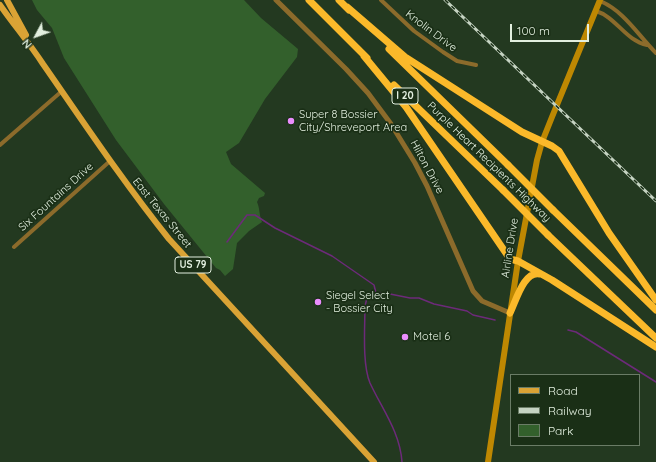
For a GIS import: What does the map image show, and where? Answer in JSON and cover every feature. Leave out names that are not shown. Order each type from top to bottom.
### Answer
[{"type":"highway","name":"Purple Heart Recipients Highway","points":[[308,0],[548,235],[656,338]]},
{"type":"highway","name":"Purple Heart Recipients Highway","points":[[339,0],[656,310]]},
{"type":"highway","points":[[347,7],[405,57],[522,132],[552,146],[559,152],[609,233],[656,300]]},
{"type":"highway","points":[[364,56],[406,107],[510,259],[518,260],[552,280],[656,347]]},
{"type":"highway","points":[[510,313],[524,282],[530,275],[537,273],[552,280]]},
{"type":"main road","name":"East Texas Street","points":[[8,0],[34,50]]},
{"type":"main road","name":"Airline Drive","points":[[488,462],[518,260],[532,182],[542,142],[600,1]]},
{"type":"main road","name":"East Texas Street","points":[[0,5],[34,50],[142,205],[191,264],[374,462]]},
{"type":"street","name":"Hilton Drive","points":[[276,0],[346,69],[387,118],[427,186],[473,291],[482,301],[510,313]]},
{"type":"street","name":"Knolin Drive","points":[[381,0],[414,32],[443,52],[458,61],[476,65]]},
{"type":"street","points":[[600,1],[612,7],[640,34],[656,53]]},
{"type":"street","points":[[596,11],[608,16],[634,40],[647,44]]},
{"type":"street","points":[[0,145],[62,91]]},
{"type":"street","name":"Six Fountains Drive","points":[[14,247],[110,161]]},
{"type":"green space","points":[[32,0],[244,0],[261,18],[298,49],[297,57],[265,99],[239,143],[226,152],[231,164],[265,193],[264,196],[259,198],[257,202],[262,222],[249,231],[237,243],[233,269],[225,276],[216,268],[164,204],[116,140],[64,58],[52,28],[37,10]]},
{"type":"waterway","points":[[227,242],[247,215],[255,215],[275,228],[332,256],[374,285],[376,293]]},
{"type":"waterway","points":[[402,462],[401,451],[390,421],[367,375],[364,345],[365,306],[367,298],[370,295],[377,293],[419,298],[434,304],[467,311],[473,315],[495,320]]},
{"type":"waterway","points":[[568,330],[576,332],[656,382]]},
{"type":"railway","points":[[445,0],[656,201]]},
{"type":"place","name":"Super 8 Bossier City/Shreveport Area","points":[[291,121]]},
{"type":"place","name":"Siegel Select - Bossier City","points":[[318,302]]},
{"type":"place","name":"Motel 6","points":[[405,337]]}]
